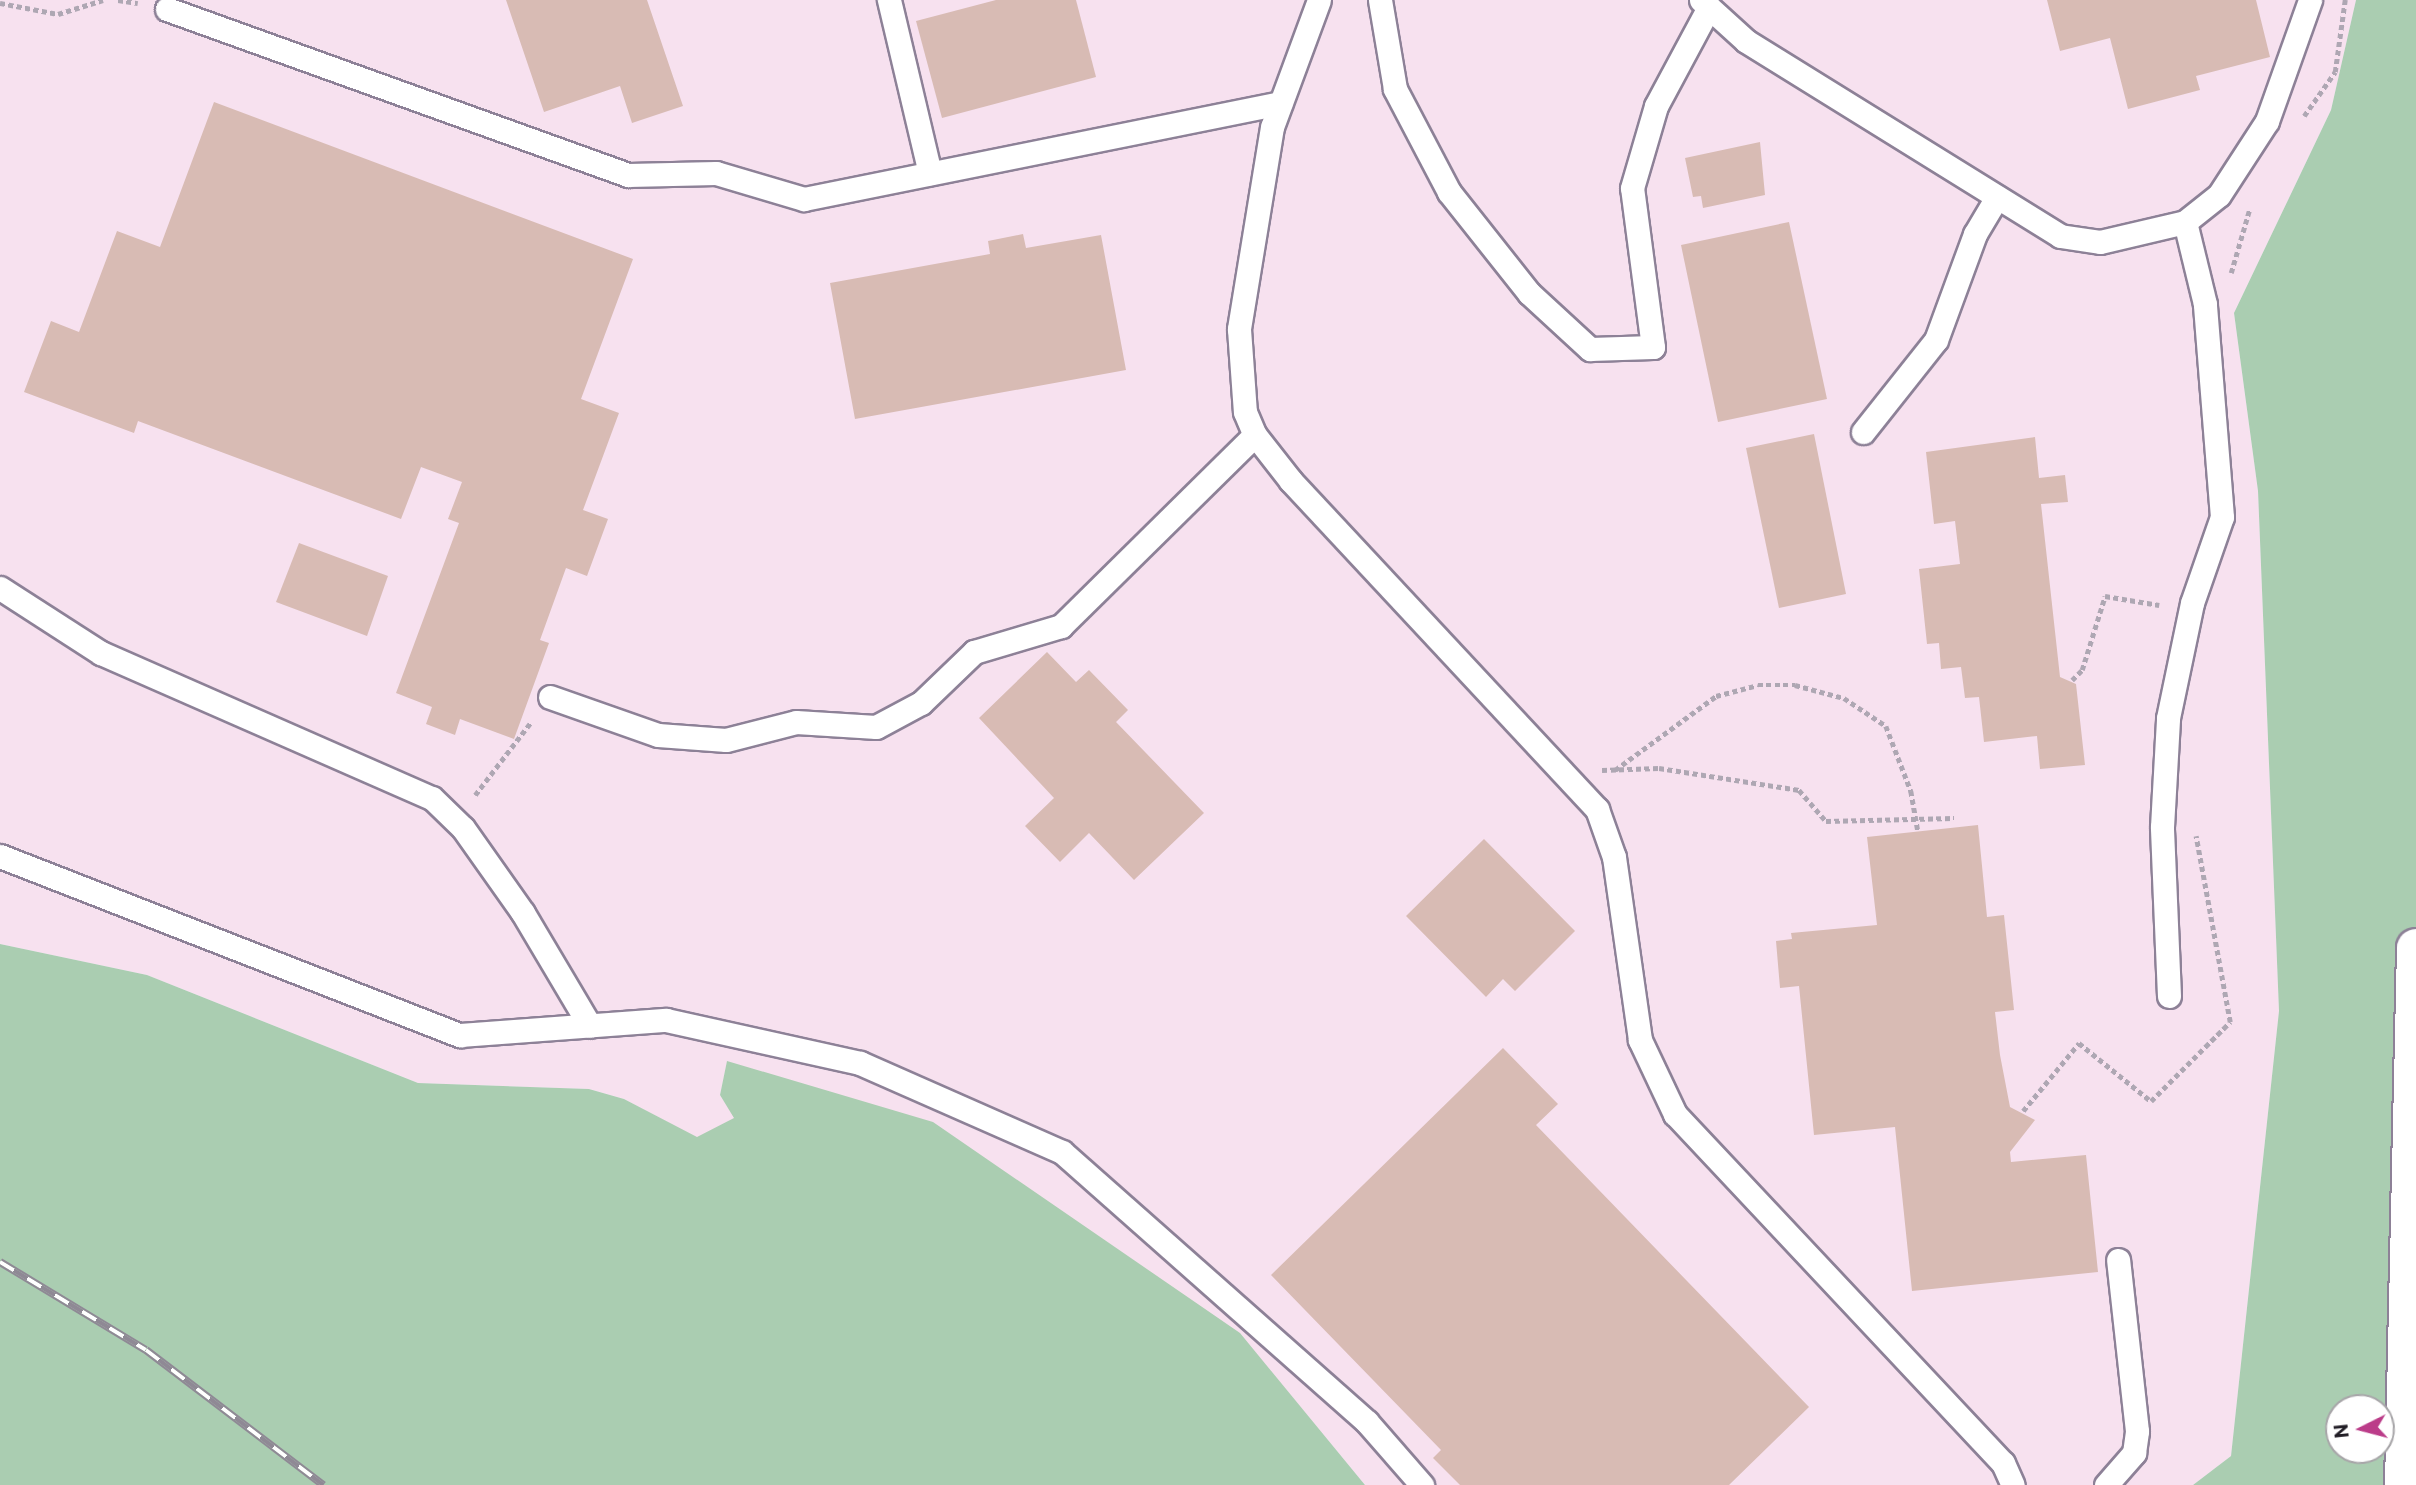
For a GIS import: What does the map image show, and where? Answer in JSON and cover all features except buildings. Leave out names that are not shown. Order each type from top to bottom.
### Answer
[{"type":"street","points":[[2404,1485],[2416,948]]},
{"type":"lane","points":[[889,0],[930,173]]},
{"type":"lane","points":[[1319,0],[1280,103],[1239,329],[1245,412],[1255,435],[1597,809],[1614,857],[1640,1041],[1675,1114],[2003,1463],[2012,1485]]},
{"type":"lane","points":[[1380,0],[1395,89],[1450,192],[1529,293],[1590,349],[1653,347],[1632,188],[1656,106],[1705,4],[1746,41],[2060,236],[2100,242],[2185,222],[2219,195],[2267,121],[2310,0]]},
{"type":"lane","points":[[167,9],[201,10],[628,175],[716,173],[804,199],[1280,103]]},
{"type":"lane","points":[[1863,432],[1936,341],[1975,234],[1997,197]]},
{"type":"lane","points":[[2169,996],[2162,827],[2168,718],[2192,603],[2222,517],[2205,304],[2185,222]]},
{"type":"lane","points":[[550,697],[658,735],[726,740],[796,722],[876,727],[921,703],[974,652],[1060,626],[1255,435]]},
{"type":"lane","points":[[0,588],[101,653],[432,798],[455,821],[523,914],[590,1026]]},
{"type":"lane","points":[[0,856],[460,1035],[666,1020],[860,1063],[1062,1152],[1367,1422],[1422,1485]]},
{"type":"lane","points":[[2106,1485],[2134,1453],[2137,1431],[2118,1260]]},
{"type":"path","points":[[0,3],[58,15],[103,0]]},
{"type":"path","points":[[2072,680],[2081,670],[2105,596],[2168,606]]},
{"type":"path","points":[[1615,770],[1716,696],[1758,685],[1795,685],[1844,698],[1886,726],[1918,831]]},
{"type":"path","points":[[455,821],[550,697]]},
{"type":"path","points":[[1563,772],[1659,768],[1799,790],[1826,821],[1917,821],[1954,818]]},
{"type":"shaded area","points":[[0,0],[2356,0],[2331,110],[2234,313],[2258,491],[2279,1011],[2231,1456],[2193,1485],[1365,1485],[1239,1333],[727,1062],[720,1095],[735,1118],[697,1138],[624,1099],[589,1089],[418,1083],[147,975],[0,944]]},
{"type":"green space","points":[[2356,0],[2416,0],[2416,948],[2403,1485],[2193,1485],[2231,1456],[2279,1011],[2258,491],[2234,313],[2331,110]]},
{"type":"green space","points":[[0,944],[147,975],[418,1083],[589,1089],[624,1099],[697,1137],[734,1118],[720,1095],[727,1061],[933,1122],[1240,1333],[1365,1485],[0,1485]]},
{"type":"railway","points":[[0,1262],[146,1350],[323,1485]]}]
